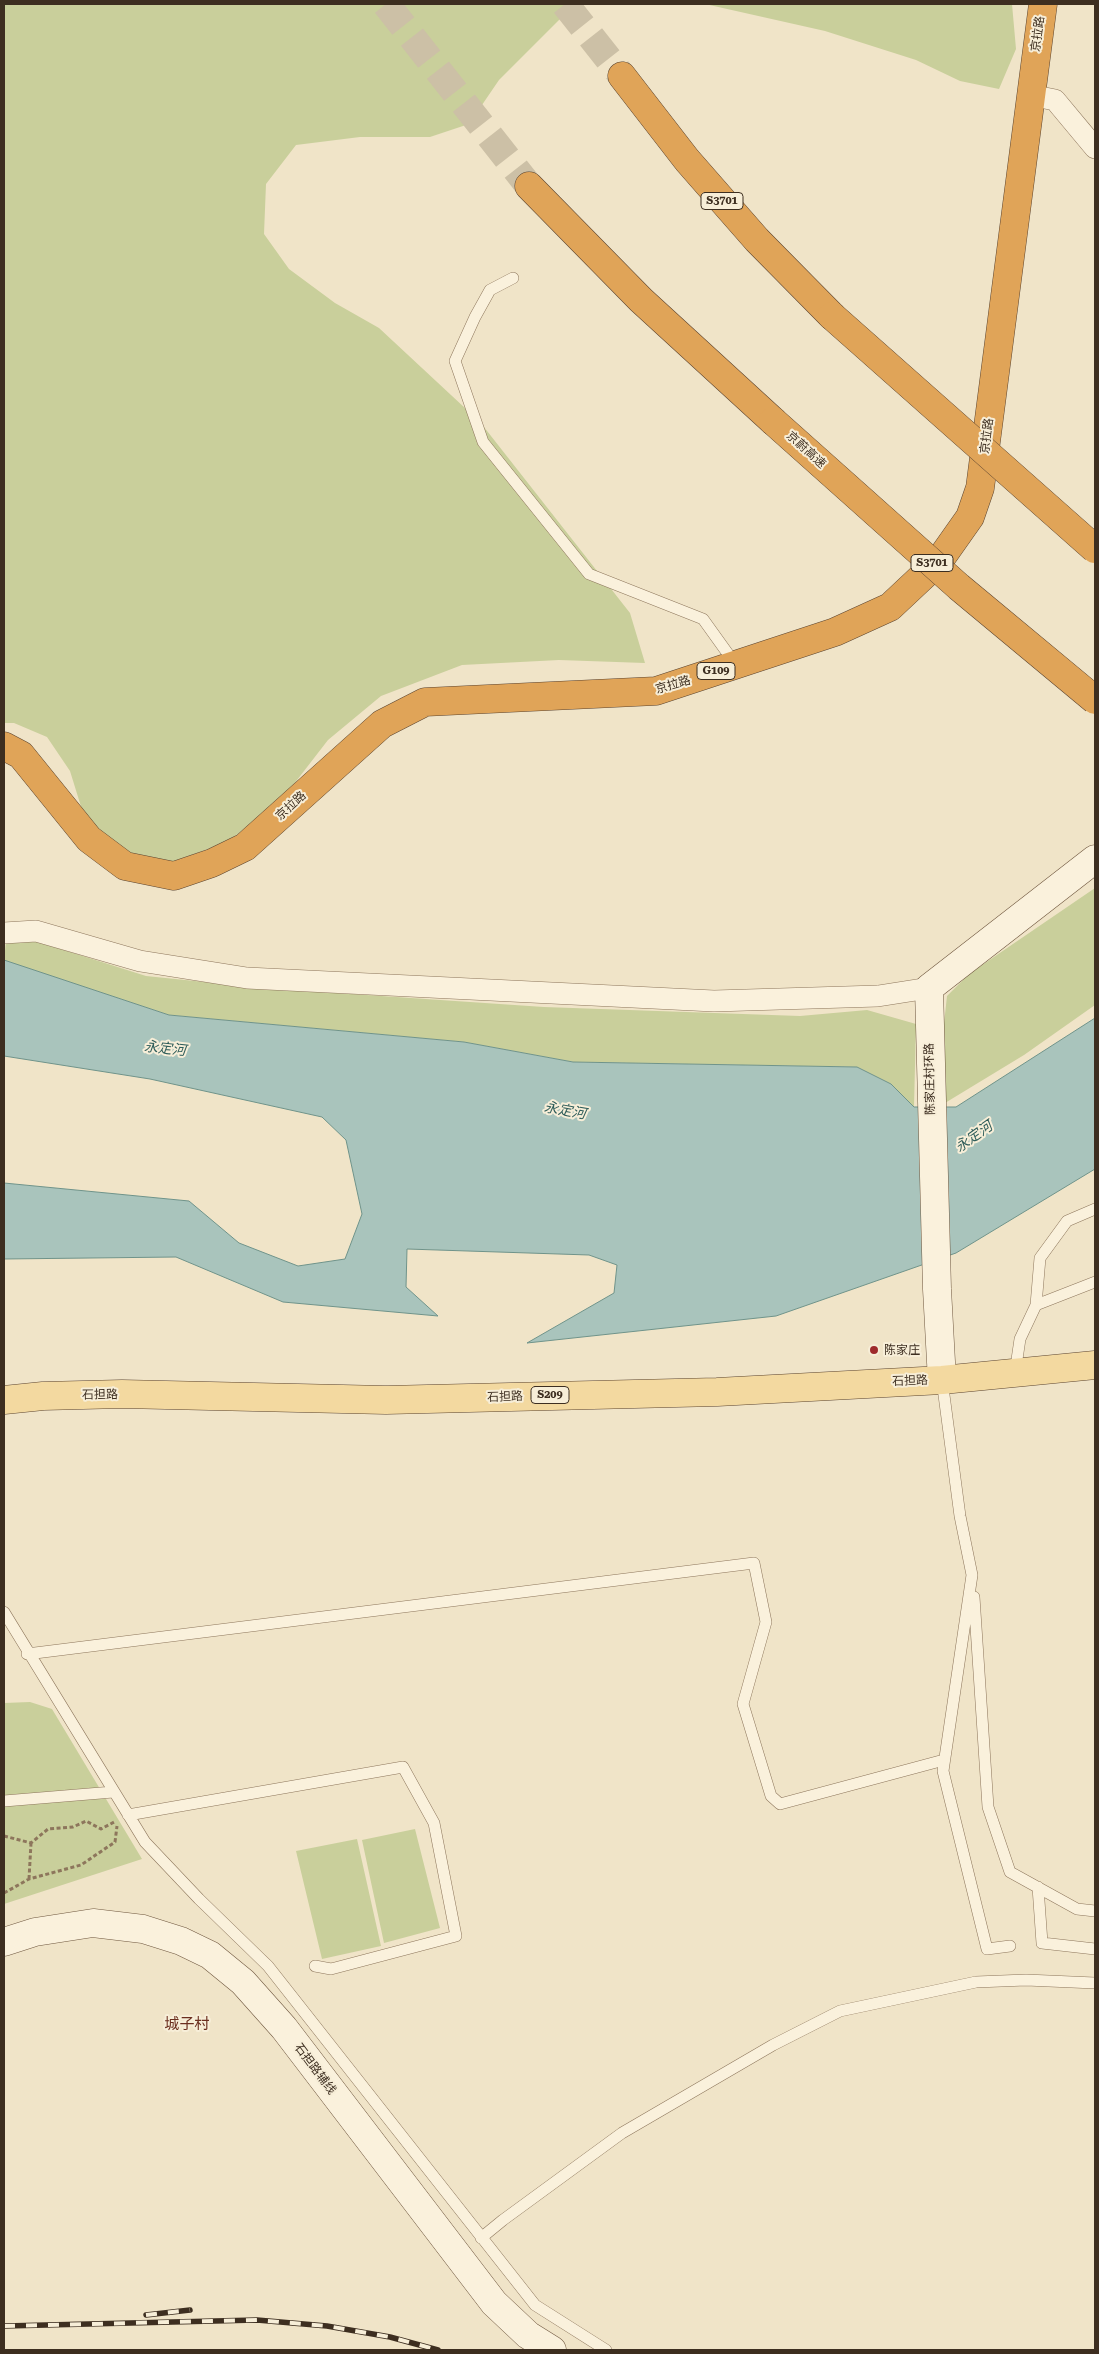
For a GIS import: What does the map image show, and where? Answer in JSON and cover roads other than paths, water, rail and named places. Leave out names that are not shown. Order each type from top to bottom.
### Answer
[{"type":"highway","name":"京拉路","points":[[4,746],[21,754],[88,839],[125,866],[174,876],[212,863],[245,847],[382,724],[425,702],[656,691],[835,632],[890,606],[939,560],[970,517],[980,488],[1043,4]]},
{"type":"highway","name":"S3701","points":[[622,76],[686,160],[750,233],[832,316],[1095,549]]},
{"type":"highway","name":"京蔚高速","points":[[529,186],[641,300],[773,421],[959,587],[1095,700]]},
{"type":"main road","points":[[929,988],[1095,859]]},
{"type":"main road","name":"陈家庄村环路","points":[[929,988],[936,1289],[942,1380]]},
{"type":"main road","name":"石担路","points":[[4,1400],[43,1396],[122,1394],[386,1400],[717,1392],[942,1380],[1095,1365]]},
{"type":"main road","name":"石担路辅线","points":[[4,1942],[35,1932],[94,1924],[143,1928],[181,1941],[210,1956],[244,1982],[284,2028],[494,2303],[528,2335],[552,2350]]},
{"type":"street","points":[[1030,95],[1054,100],[1095,148]]},
{"type":"street","points":[[4,933],[36,931],[140,961],[247,978],[714,1001],[878,996],[929,988]]},
{"type":"lane","points":[[513,278],[490,290],[474,317],[455,361],[483,442],[589,574],[703,620],[736,665]]},
{"type":"lane","points":[[1015,1373],[1020,1339],[1036,1305],[1040,1258],[1067,1221],[1095,1209]]},
{"type":"lane","points":[[1036,1305],[1095,1282]]},
{"type":"lane","points":[[942,1380],[960,1516],[972,1575],[988,1807],[1010,1872],[1076,1909],[1095,1911]]},
{"type":"lane","points":[[27,1654],[754,1563],[766,1622],[743,1704],[771,1796],[780,1804],[944,1760]]},
{"type":"lane","points":[[972,1575],[943,1771],[987,1949],[1010,1946]]},
{"type":"lane","points":[[5,1617],[145,1842],[199,1900],[268,1966],[535,2305],[606,2350]]},
{"type":"lane","points":[[128,1814],[403,1767],[434,1823],[456,1936],[331,1969],[315,1966]]},
{"type":"lane","points":[[4,1801],[113,1792]]},
{"type":"lane","points":[[1038,1887],[1042,1943],[1095,1949]]},
{"type":"lane","points":[[481,2238],[622,2133],[773,2045],[840,2011],[976,1982],[1026,1980],[1095,1983]]},
{"type":"water","name":"永定河","points":[[4,960],[169,1015],[464,1042],[573,1062],[857,1067],[891,1084],[914,1107],[956,1107],[1095,1018],[1095,1169],[956,1253],[776,1316],[527,1343],[614,1293],[617,1265],[589,1255],[407,1249],[406,1287],[438,1316],[283,1302],[176,1257],[4,1259],[4,1183],[189,1201],[239,1243],[298,1266],[345,1259],[362,1214],[346,1140],[322,1117],[150,1079],[4,1056]]},
{"type":"tunnel","points":[[386,4],[529,186]]},
{"type":"tunnel","points":[[565,4],[622,76]]},
{"type":"railway","points":[[146,2315],[190,2310]]},
{"type":"railway","points":[[4,2326],[257,2320],[327,2326],[390,2337],[438,2350]]},
{"type":"place","name":"陈家庄","points":[[874,1350]]},
{"type":"district","name":"城子村","points":[[187,2025]]}]
